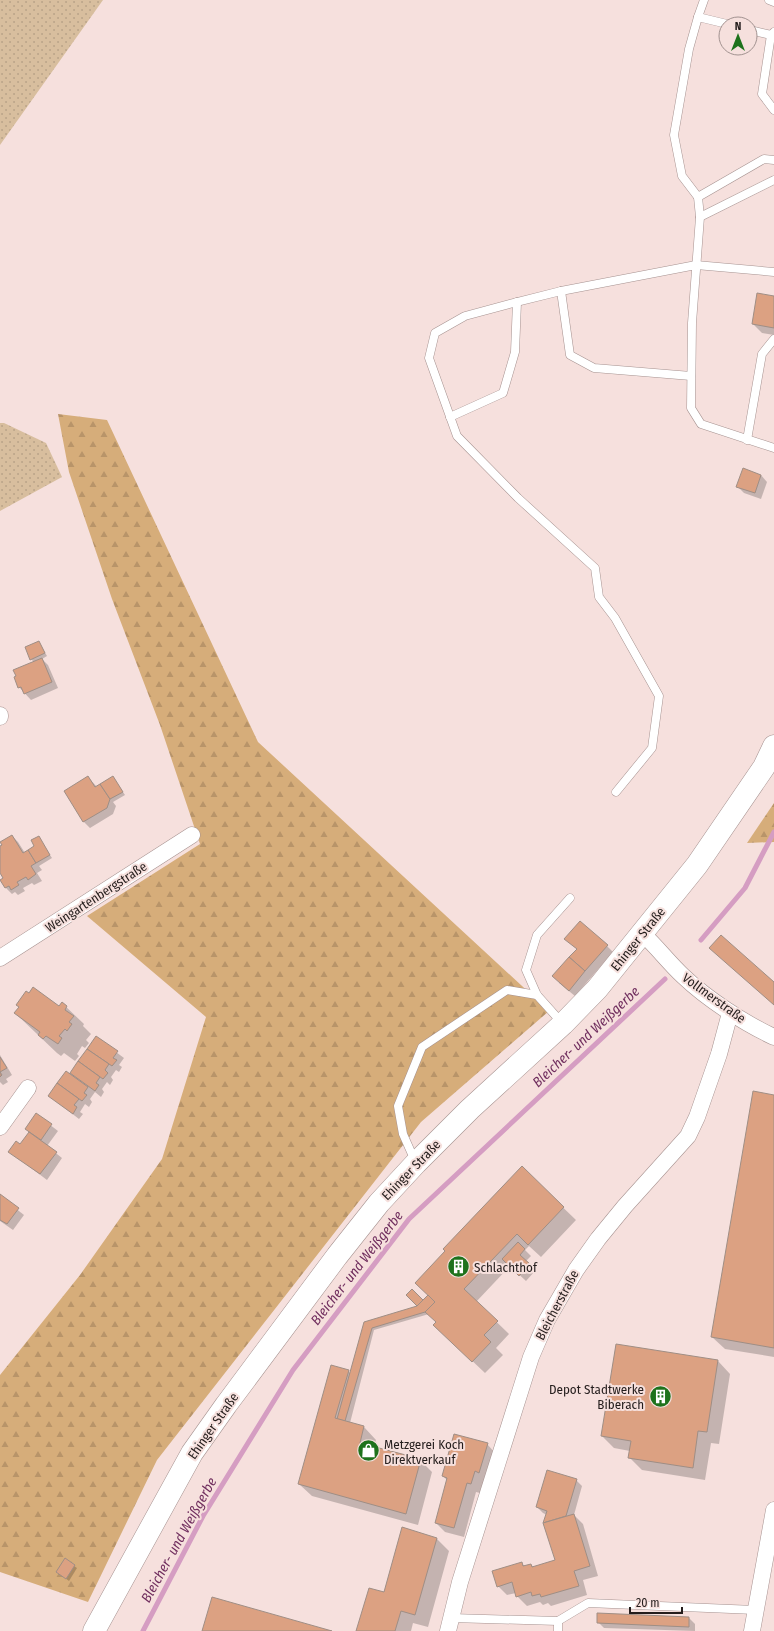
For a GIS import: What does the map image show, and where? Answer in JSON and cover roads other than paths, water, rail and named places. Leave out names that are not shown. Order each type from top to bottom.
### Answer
[{"type":"main road","name":"Ehinger Straße","points":[[94,1631],[192,1453],[337,1256],[379,1203],[556,1017],[597,989],[698,865],[764,767],[774,746]]},
{"type":"street","name":"Weingartenbergstraße","points":[[0,958],[192,835]]},
{"type":"street","name":"Vollmerstraße","points":[[643,934],[683,976],[730,1013],[773,1035]]},
{"type":"street","name":"Bleicherstraße","points":[[449,1625],[460,1582],[531,1357],[547,1320],[576,1270],[598,1239],[625,1206],[688,1136],[697,1118],[719,1054],[730,1013]]},
{"type":"street","points":[[0,1127],[28,1088]]},
{"type":"street","points":[[752,1631],[774,1510]]},
{"type":"lane","points":[[704,0],[689,48],[674,135],[682,176],[698,197],[700,217],[692,323],[691,408],[701,424],[774,448]]},
{"type":"lane","points":[[769,0],[774,2]]},
{"type":"lane","points":[[698,17],[718,22]]},
{"type":"lane","points":[[758,31],[773,34],[762,94],[774,110]]},
{"type":"lane","points":[[698,197],[764,159],[774,160]]},
{"type":"lane","points":[[700,217],[774,180]]},
{"type":"lane","points":[[616,792],[652,748],[658,696],[615,618],[599,597],[595,568],[518,498],[457,436],[428,358],[435,333],[465,316],[517,302],[561,291],[696,265],[774,272]]},
{"type":"lane","points":[[561,291],[570,355],[594,368],[691,376]]},
{"type":"lane","points":[[450,417],[503,393],[515,352],[517,302]]},
{"type":"lane","points":[[746,440],[762,354],[774,339]]},
{"type":"lane","points":[[556,1017],[537,995],[526,970],[537,935],[570,898]]},
{"type":"lane","points":[[416,1163],[403,1134],[398,1106],[422,1046],[507,990],[537,995]]},
{"type":"lane","points":[[449,1625],[558,1621],[588,1602],[755,1610]]},
{"type":"lane","points":[[558,1621],[558,1631]]},
{"type":"waterway","name":"Bleicher- und Weißgerbe","points":[[701,940],[745,888],[774,832]]},
{"type":"waterway","name":"Bleicher- und Weißgerbe","points":[[143,1631],[203,1516],[293,1370],[409,1219],[665,979]]},
{"type":"place","name":"Schlachthof","points":[[458,1267]]},
{"type":"place","name":"Depot Stadtwerke Biberach","points":[[660,1396]]},
{"type":"place","name":"Metzgerei Koch Direktverkauf","points":[[369,1451]]}]
